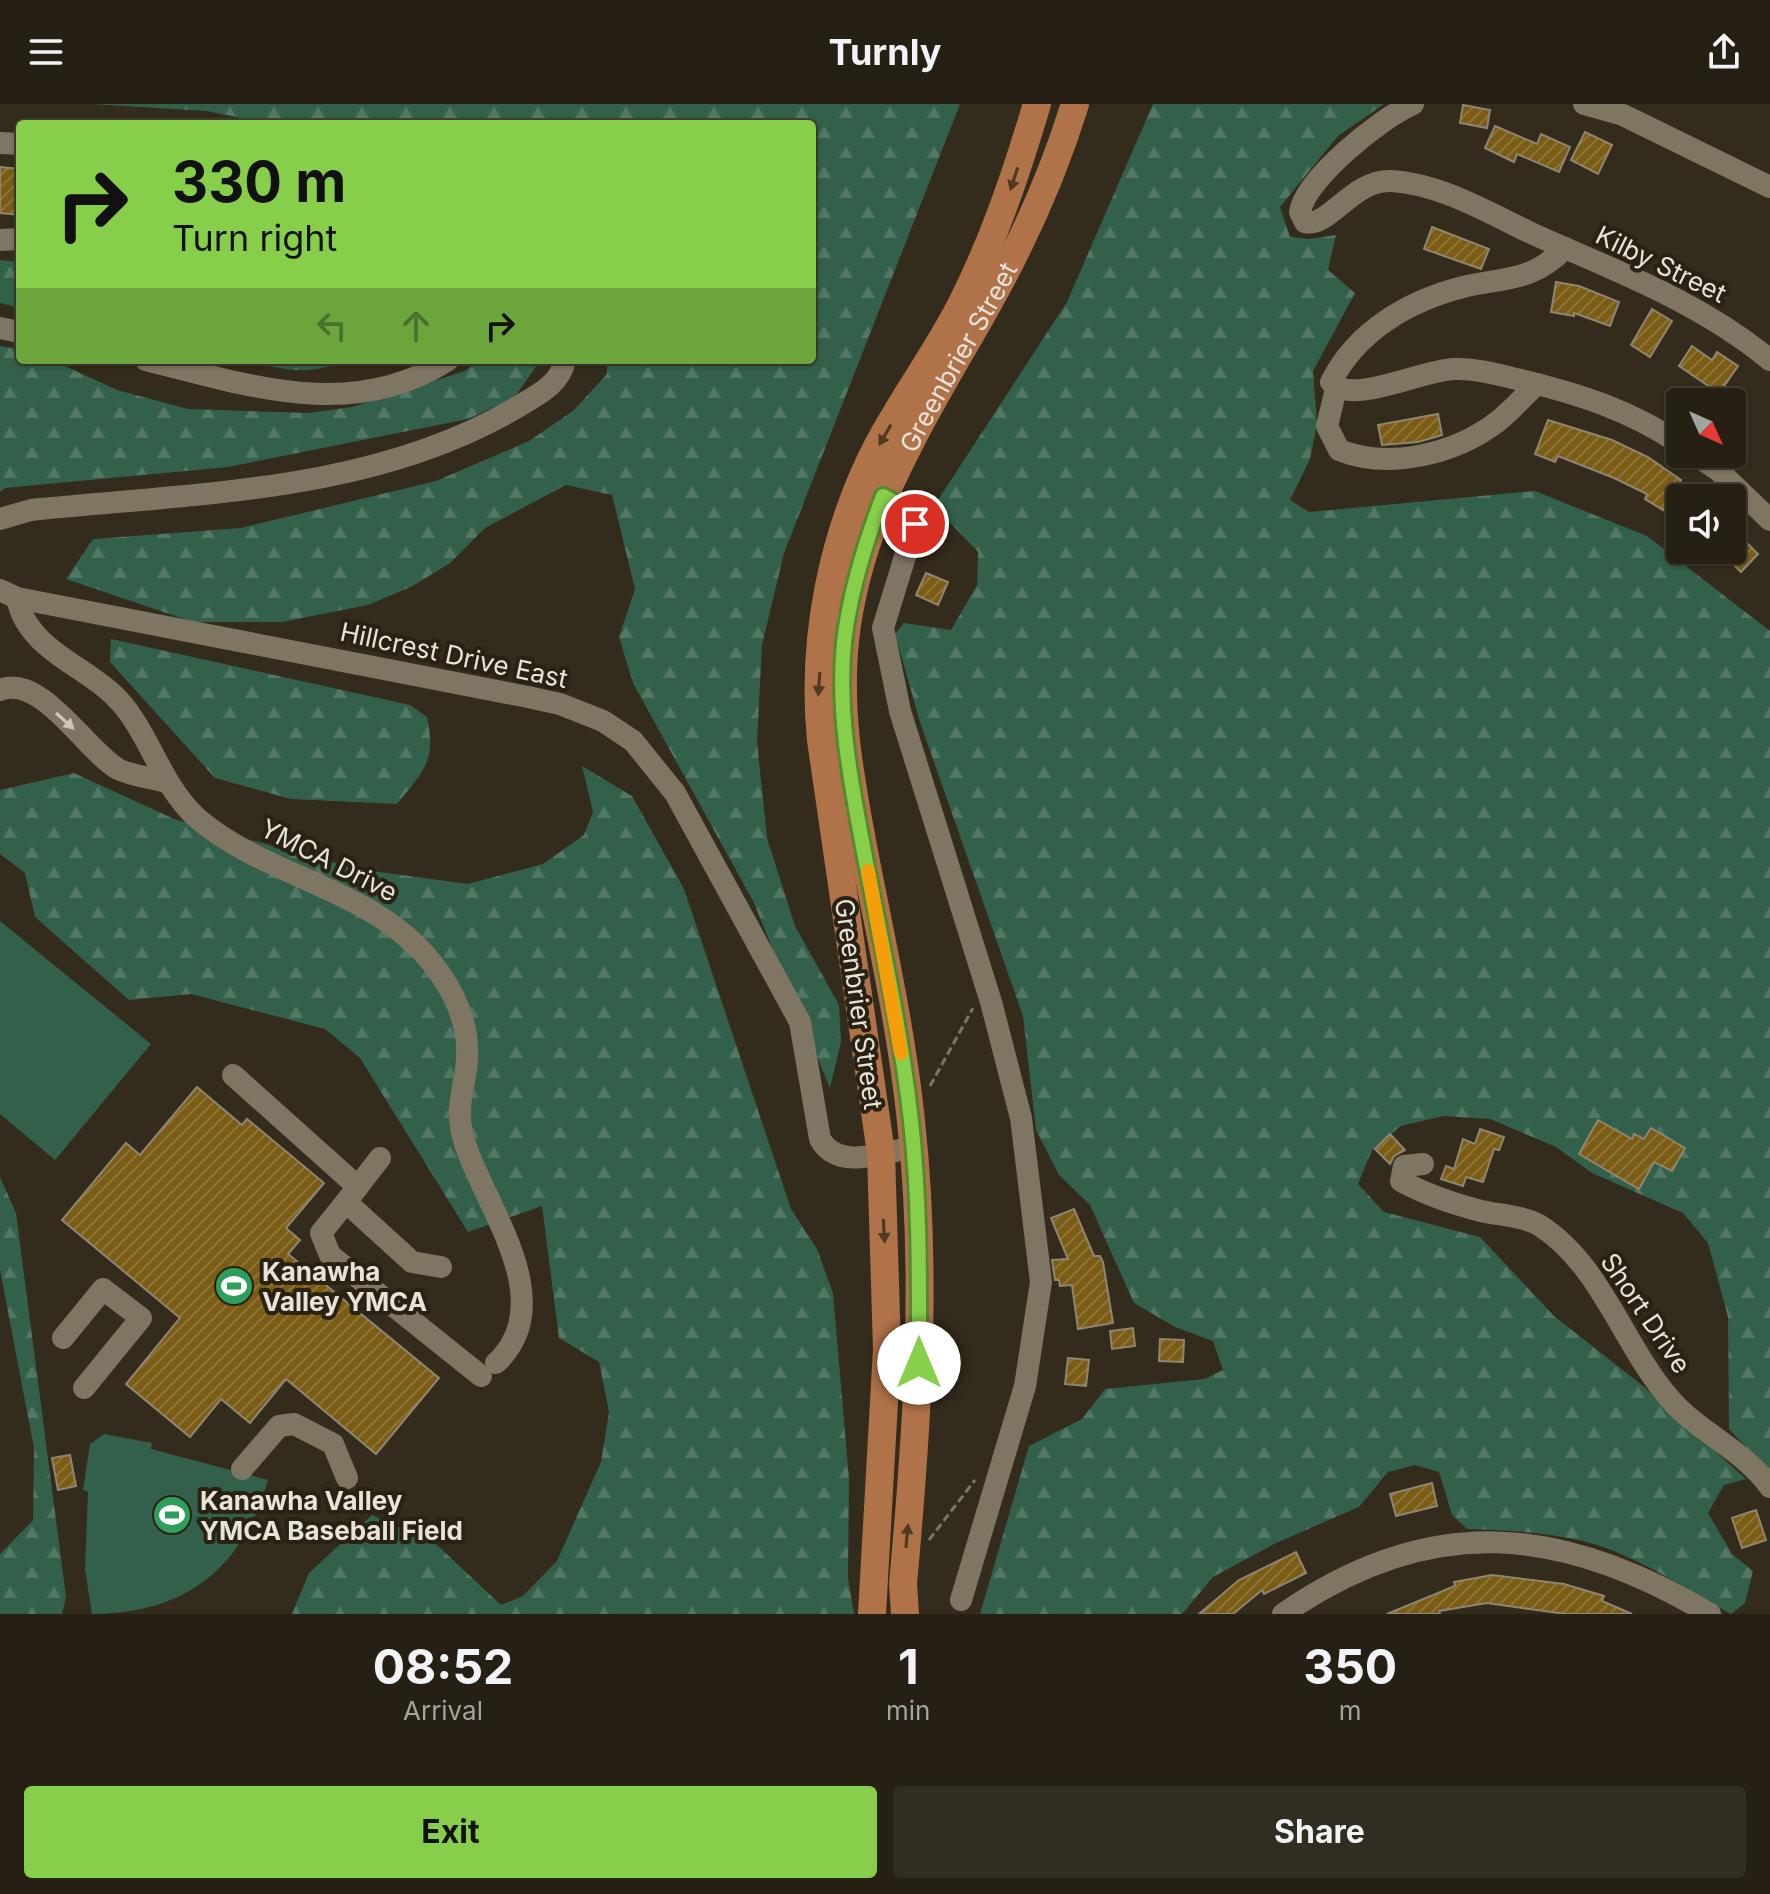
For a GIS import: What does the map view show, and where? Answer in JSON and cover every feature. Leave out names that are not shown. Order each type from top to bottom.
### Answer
[{"type":"main road","name":"Greenbrier Street","points":[[872,1614],[887,1349],[881,1153],[817,701],[827,604],[835,556],[863,478],[879,444],[959,308],[1012,187],[1037,104]]},
{"type":"main road","name":"Greenbrier Street","points":[[905,1614],[905,1562],[919,1363],[919,1245],[912,1134],[891,993],[848,768],[842,709],[847,621],[865,546],[892,472],[988,304],[1039,202],[1075,104]]},
{"type":"street","name":"Kilby Street","points":[[1413,104],[1384,120],[1309,190],[1300,212],[1305,222],[1323,219],[1367,184],[1393,181],[1446,194],[1657,288],[1708,315],[1770,360]]},
{"type":"street","points":[[1584,104],[1623,115],[1770,187]]},
{"type":"street","points":[[1565,248],[1550,263],[1518,279],[1444,293],[1394,315],[1361,338],[1343,358],[1331,382],[1336,389],[1351,393],[1417,374],[1454,369],[1591,397],[1622,410],[1666,436]]},
{"type":"street","points":[[164,364],[305,396],[343,395],[382,389],[410,380],[440,364]]},
{"type":"street","points":[[0,519],[31,510],[275,487],[354,471],[439,445],[495,420],[545,391],[557,379],[563,364]]},
{"type":"street","points":[[1336,389],[1327,426],[1339,450],[1362,459],[1413,456],[1456,447],[1497,422],[1537,384]]},
{"type":"street","points":[[1715,468],[1770,520]]},
{"type":"street","points":[[883,496],[907,509],[915,524],[883,628],[884,644],[900,711],[986,984],[1021,1118],[1041,1282],[1025,1386],[961,1600]]},
{"type":"street","name":"Hillcrest Drive East","points":[[9,594],[528,697],[560,704],[603,721],[633,741],[675,793],[787,994],[806,1040],[820,1139],[827,1151],[839,1159],[881,1153],[912,1134]]},
{"type":"street","name":"YMCA Drive","points":[[9,594],[37,637],[110,691],[166,782],[200,820],[234,843],[390,922],[420,949],[447,985],[466,1035],[467,1057],[460,1110],[464,1139],[509,1244],[523,1300],[523,1315],[512,1347],[488,1369],[330,1255],[321,1233],[352,1195]]},
{"type":"street","points":[[0,690],[8,687],[32,691],[118,769],[166,782]]},
{"type":"street","points":[[233,1075],[352,1195],[412,1262],[441,1267]]},
{"type":"street","points":[[352,1195],[380,1158]]},
{"type":"street","name":"Short Drive","points":[[1423,1164],[1404,1166],[1401,1181],[1419,1191],[1477,1210],[1537,1223],[1558,1240],[1589,1273],[1628,1344],[1672,1401],[1770,1487]]},
{"type":"street","points":[[63,1338],[103,1289],[141,1318],[84,1388]]},
{"type":"street","points":[[242,1469],[279,1426],[294,1424],[333,1444],[347,1478]]},
{"type":"street","points":[[1283,1614],[1304,1599],[1381,1562],[1429,1546],[1470,1541],[1549,1546],[1596,1559],[1653,1582],[1710,1614]]},
{"type":"path","points":[[912,1134],[986,984]]},
{"type":"path","points":[[905,1562],[939,1532],[976,1479]]},
{"type":"green space","points":[[92,104],[960,104],[784,553],[762,645],[757,742],[767,838],[795,926],[839,1005],[841,1042],[830,1088],[753,901],[633,683],[619,637],[635,589],[612,495],[566,485],[485,528],[450,563],[413,586],[368,605],[282,622],[193,622],[66,579],[93,539],[241,528],[436,481],[529,441],[573,411],[607,374],[607,364],[816,364],[816,120],[251,120],[207,111]]},
{"type":"green space","points":[[1153,104],[1384,104],[1338,136],[1280,207],[1290,237],[1309,239],[1336,235],[1328,270],[1355,293],[1313,371],[1317,424],[1310,459],[1290,500],[1309,512],[1535,491],[1647,536],[1666,551],[1666,564],[1683,564],[1770,631],[1770,1472],[1729,1429],[1728,1317],[1708,1243],[1683,1213],[1592,1173],[1556,1147],[1490,1119],[1443,1116],[1401,1126],[1372,1150],[1358,1184],[1384,1212],[1480,1237],[1554,1316],[1643,1386],[1746,1479],[1724,1485],[1708,1513],[1732,1554],[1753,1571],[1745,1603],[1731,1614],[1659,1573],[1602,1547],[1540,1534],[1467,1529],[1452,1515],[1439,1472],[1415,1465],[1388,1472],[1359,1507],[1276,1543],[1213,1577],[1182,1614],[980,1614],[1029,1446],[1082,1419],[1105,1389],[1204,1379],[1223,1370],[1213,1341],[1175,1327],[1134,1303],[1090,1205],[1059,1175],[1036,1130],[1023,1016],[920,722],[895,634],[904,623],[951,630],[977,585],[978,552],[934,506],[1067,302]]},
{"type":"green space","points":[[0,260],[16,262],[16,307],[0,303]]},
{"type":"green space","points":[[0,346],[16,348],[16,364],[61,364],[117,390],[188,409],[309,413],[352,407],[465,371],[474,364],[538,364],[514,398],[468,419],[228,467],[5,488],[0,492]]},
{"type":"green space","points":[[262,364],[333,364],[307,370]]},
{"type":"green space","points":[[111,639],[410,705],[427,717],[430,745],[426,765],[397,804],[291,799],[215,778],[110,662]]},
{"type":"green space","points":[[582,766],[632,796],[684,889],[791,1209],[817,1249],[833,1293],[849,1479],[848,1578],[854,1614],[292,1614],[309,1573],[372,1515],[437,1545],[501,1605],[523,1596],[557,1561],[601,1462],[609,1412],[599,1362],[559,1338],[542,1206],[468,1232],[360,1058],[325,1029],[191,994],[129,1000],[35,917],[25,873],[0,854],[0,790],[74,773],[174,819],[357,869],[468,884],[543,864],[584,835],[593,812]]},
{"type":"green space","points":[[0,921],[151,1044],[55,1160],[0,1114]]},
{"type":"green space","points":[[0,1177],[16,1213],[66,1597],[62,1614],[0,1614],[0,1554],[33,1520],[34,1448],[0,1270]]},
{"type":"green space","name":"Kanawha Valley YMCA Baseball Field","points":[[104,1434],[152,1443],[151,1449],[268,1480],[243,1538],[226,1562],[205,1580],[182,1595],[155,1606],[92,1614],[85,1569],[88,1492],[83,1490],[90,1444]]},
{"type":"building","points":[[1463,105],[1490,110],[1487,128],[1460,123]]},
{"type":"building","points":[[1495,126],[1537,144],[1541,134],[1570,147],[1559,172],[1517,154],[1514,162],[1485,148]]},
{"type":"building","points":[[1585,132],[1612,145],[1598,174],[1571,160]]},
{"type":"building","points":[[0,167],[16,169],[16,215],[0,213]]},
{"type":"building","points":[[1432,227],[1489,249],[1481,269],[1424,249]]},
{"type":"building","points":[[1556,282],[1579,286],[1619,302],[1610,326],[1574,313],[1574,316],[1551,312]]},
{"type":"building","points":[[1652,309],[1672,321],[1650,357],[1631,345]]},
{"type":"building","points":[[1692,346],[1712,360],[1717,352],[1738,366],[1723,388],[1712,388],[1679,366]]},
{"type":"building","points":[[1438,414],[1442,435],[1418,442],[1382,445],[1378,425]]},
{"type":"building","points":[[1548,420],[1612,440],[1648,457],[1681,480],[1679,484],[1666,484],[1666,505],[1663,510],[1645,499],[1647,494],[1614,478],[1558,456],[1555,462],[1535,454]]},
{"type":"building","points":[[1746,542],[1758,554],[1741,572],[1733,564],[1746,564]]},
{"type":"building","points":[[926,573],[948,582],[938,605],[916,595]]},
{"type":"building","name":"Kanawha Valley YMCA","points":[[197,1087],[242,1125],[247,1119],[324,1183],[286,1228],[300,1240],[288,1254],[439,1378],[376,1454],[286,1379],[250,1423],[221,1399],[190,1437],[126,1384],[180,1318],[62,1220],[126,1143],[140,1155]]},
{"type":"building","points":[[1598,1120],[1632,1139],[1634,1134],[1644,1139],[1651,1128],[1685,1148],[1672,1171],[1654,1162],[1639,1189],[1579,1154]]},
{"type":"building","points":[[1480,1129],[1504,1137],[1499,1150],[1494,1149],[1483,1182],[1466,1177],[1463,1186],[1441,1179],[1446,1166],[1454,1169],[1463,1139],[1475,1144]]},
{"type":"building","points":[[1390,1134],[1405,1150],[1394,1156],[1390,1164],[1375,1149]]},
{"type":"building","points":[[1074,1209],[1094,1256],[1100,1256],[1103,1262],[1113,1323],[1078,1329],[1072,1285],[1060,1286],[1059,1280],[1055,1280],[1052,1260],[1068,1259],[1051,1218]]},
{"type":"building","points":[[1133,1328],[1135,1346],[1112,1349],[1110,1331]]},
{"type":"building","points":[[1160,1339],[1184,1340],[1183,1362],[1159,1361]]},
{"type":"building","points":[[1068,1358],[1089,1360],[1086,1386],[1065,1384]]},
{"type":"building","points":[[70,1455],[76,1486],[58,1490],[52,1458]]},
{"type":"building","points":[[1432,1483],[1437,1506],[1396,1516],[1390,1494]]},
{"type":"building","points":[[1756,1510],[1766,1540],[1742,1548],[1732,1518]]},
{"type":"building","points":[[1296,1552],[1306,1573],[1264,1594],[1262,1590],[1233,1614],[1199,1614],[1239,1580]]},
{"type":"building","points":[[1492,1575],[1564,1584],[1604,1596],[1602,1601],[1632,1614],[1566,1614],[1487,1603],[1439,1611],[1440,1614],[1387,1614],[1455,1586],[1454,1582]]},
{"type":"slow traffic","points":[[868,871],[901,1053]]},
{"type":"place","name":"Kanawha Valley YMCA","points":[[234,1286]]},
{"type":"place","name":"Kanawha Valley YMCA Baseball Field","points":[[172,1515]]},
{"type":"route","points":[[915,524],[907,509],[883,496],[869,533],[847,621],[842,709],[848,768],[891,993],[911,1121],[919,1245],[919,1363]]}]
